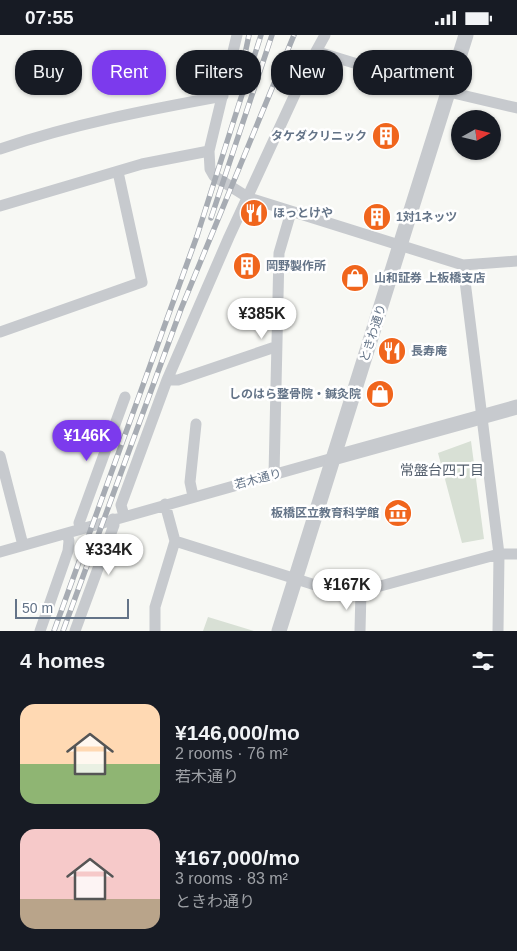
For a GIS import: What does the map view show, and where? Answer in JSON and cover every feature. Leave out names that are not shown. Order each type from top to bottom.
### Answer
[{"type":"street","points":[[238,35],[209,151],[210,169],[214,176],[249,198],[463,265],[517,261]]},
{"type":"street","points":[[319,50],[325,35]]},
{"type":"street","name":"ときわ通り","points":[[462,50],[466,35]]},
{"type":"street","points":[[124,516],[121,505],[167,379],[295,95]]},
{"type":"street","name":"ときわ通り","points":[[279,631],[448,95]]},
{"type":"street","points":[[462,95],[517,108]]},
{"type":"street","points":[[0,149],[69,127],[222,96]]},
{"type":"street","points":[[0,206],[142,164],[209,151]]},
{"type":"street","points":[[0,332],[142,281],[118,172]]},
{"type":"street","points":[[274,475],[275,347],[279,253],[291,211]]},
{"type":"street","points":[[463,265],[480,417],[499,554],[498,631]]},
{"type":"street","points":[[167,379],[178,380],[275,347]]},
{"type":"street","points":[[81,528],[79,523],[125,397]]},
{"type":"street","name":"若木通り","points":[[0,552],[193,496],[517,407]]},
{"type":"street","points":[[193,496],[190,482],[196,425]]},
{"type":"street","points":[[0,456],[23,545]]},
{"type":"street","points":[[155,631],[155,607],[174,541],[165,504]]},
{"type":"street","points":[[75,631],[114,525],[112,519]]},
{"type":"street","points":[[40,631],[68,551],[69,541],[67,533]]},
{"type":"street","points":[[174,541],[348,595],[499,554],[517,554]]},
{"type":"street","points":[[360,631],[361,591]]},
{"type":"shaded area","points":[[471,441],[484,539],[462,543],[438,453]]},
{"type":"shaded area","points":[[208,617],[254,631],[203,631]]},
{"type":"railway","points":[[246,50],[249,35]]},
{"type":"railway","points":[[54,631],[197,236],[261,35]]},
{"type":"railway","points":[[211,218],[272,35]]},
{"type":"railway","points":[[63,631],[181,309],[294,35]]},
{"type":"place","name":"タケダクリニック","points":[[386,136]]},
{"type":"place","name":"ほっとけや","points":[[254,213]]},
{"type":"place","name":"1対1ネッツ","points":[[377,217]]},
{"type":"place","name":"岡野製作所","points":[[247,266]]},
{"type":"place","name":"山和証券 上板橋支店","points":[[355,278]]},
{"type":"place","name":"長寿庵","points":[[392,351]]},
{"type":"place","name":"しのはら整骨院・鍼灸院","points":[[380,394]]},
{"type":"place","name":"板橋区立教育科学館","points":[[398,513]]},
{"type":"district","name":"常盤台四丁目","points":[[442,470]]}]
